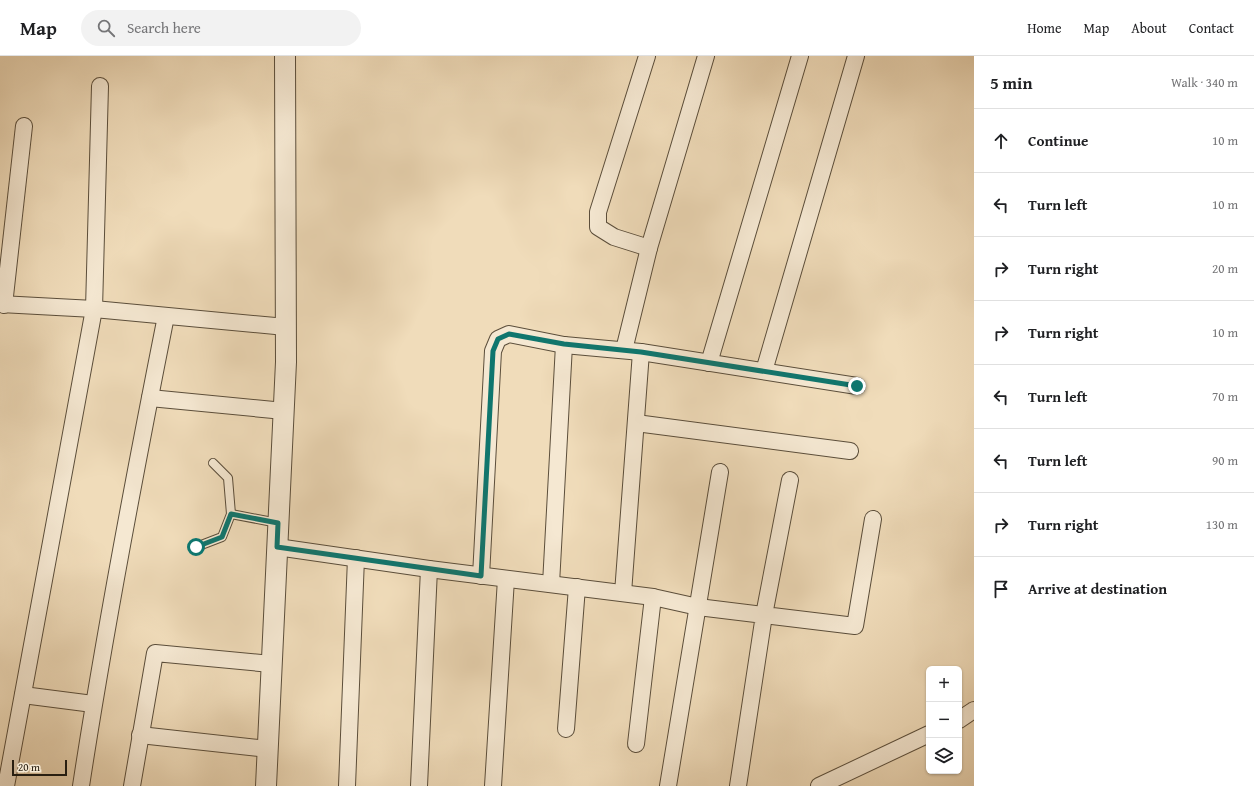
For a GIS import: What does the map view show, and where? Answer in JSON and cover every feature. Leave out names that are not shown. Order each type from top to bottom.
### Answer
[{"type":"street","points":[[266,786],[286,362],[285,56]]},
{"type":"street","points":[[646,56],[598,212],[598,227],[614,237],[649,248]]},
{"type":"street","points":[[624,350],[649,248],[706,56]]},
{"type":"street","points":[[709,363],[800,56]]},
{"type":"street","points":[[764,371],[856,56]]},
{"type":"street","points":[[6,786],[94,310],[100,86]]},
{"type":"street","points":[[24,126],[2,304],[94,310],[286,327]]},
{"type":"street","points":[[81,786],[93,704],[166,316]]},
{"type":"street","points":[[481,576],[493,351],[498,339],[509,334],[564,344],[641,352],[857,386]]},
{"type":"street","points":[[551,584],[564,344]]},
{"type":"street","points":[[623,593],[641,352]]},
{"type":"street","points":[[150,398],[284,412]]},
{"type":"street","points":[[636,423],[850,451]]},
{"type":"street","points":[[668,786],[720,472]]},
{"type":"street","points":[[738,786],[764,615],[790,480]]},
{"type":"street","points":[[277,547],[481,576],[654,597],[698,607],[855,626],[873,519]]},
{"type":"street","points":[[347,786],[356,558]]},
{"type":"street","points":[[419,786],[429,569]]},
{"type":"street","points":[[493,786],[506,578]]},
{"type":"street","points":[[566,729],[578,587]]},
{"type":"street","points":[[636,744],[654,597]]},
{"type":"street","points":[[132,786],[155,653],[271,664]]},
{"type":"street","points":[[23,695],[93,704]]},
{"type":"street","points":[[962,718],[974,710]]},
{"type":"street","points":[[140,735],[268,748]]},
{"type":"street","points":[[819,786],[926,735]]},
{"type":"lane","points":[[196,547],[222,537],[231,514],[228,478],[213,463]]},
{"type":"lane","points":[[231,514],[278,523]]},
{"type":"route","points":[[196,547],[222,537],[231,514],[278,523],[277,547],[481,576],[493,351],[498,339],[509,334],[564,344],[641,352],[857,386]]}]
